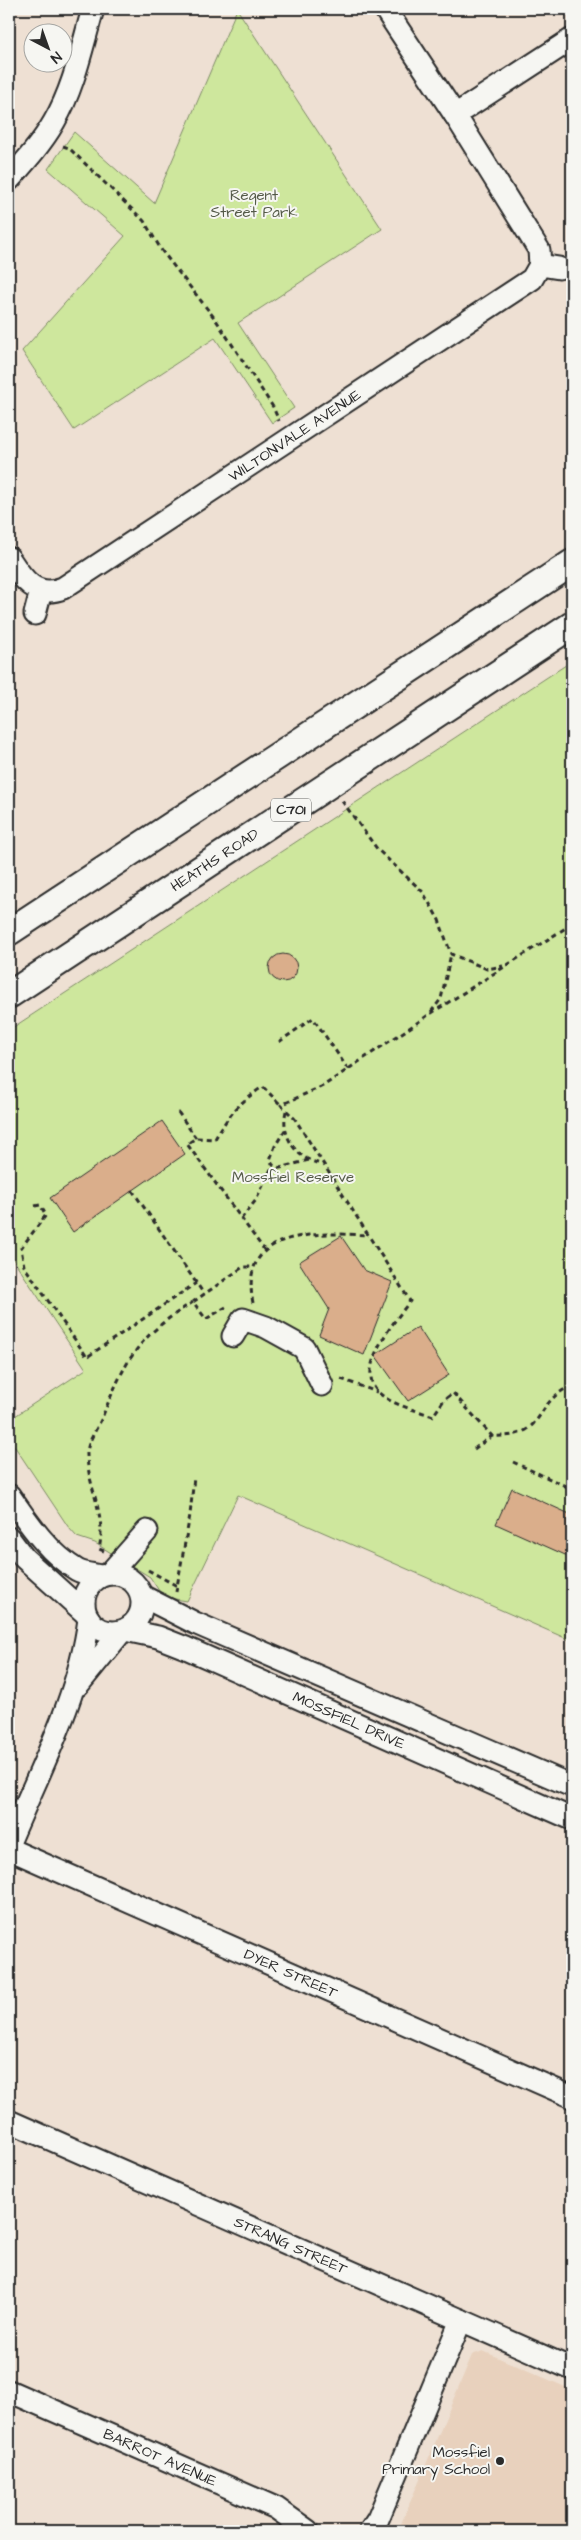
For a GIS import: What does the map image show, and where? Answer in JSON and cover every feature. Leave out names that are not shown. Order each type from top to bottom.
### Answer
[{"type":"main road","points":[[9,932],[572,563]]},
{"type":"main road","name":"HEATHS ROAD","points":[[9,995],[572,625]]},
{"type":"street","points":[[9,180],[30,156],[54,122],[73,79],[93,9]]},
{"type":"street","name":"WILTONVALE AVENUE","points":[[42,591],[54,591],[63,588],[518,290],[550,267],[455,115],[385,9]]},
{"type":"street","points":[[455,115],[572,39]]},
{"type":"street","points":[[9,558],[31,587],[42,591],[35,614]]},
{"type":"street","points":[[232,1336],[243,1319],[266,1327],[304,1348],[330,1381]]},
{"type":"street","points":[[9,1495],[38,1535],[64,1560],[79,1571],[105,1575],[125,1575],[142,1584]]},
{"type":"street","points":[[9,1843],[73,1690],[85,1651],[87,1616],[84,1596],[93,1581],[105,1575],[148,1531],[142,1584],[142,1606],[139,1616],[124,1630],[73,1690]]},
{"type":"street","points":[[9,1538],[24,1558],[104,1630],[124,1630]]},
{"type":"street","name":"MOSSFIEL DRIVE","points":[[142,1584],[195,1623],[572,1786]]},
{"type":"street","name":"MOSSFIEL DRIVE","points":[[124,1630],[158,1636],[572,1819]]},
{"type":"street","name":"DYER STREET","points":[[9,1849],[572,2097]]},
{"type":"street","name":"STRANG STREET","points":[[9,2121],[572,2369]]},
{"type":"street","points":[[370,2531],[378,2519],[461,2320]]},
{"type":"street","name":"BARROT AVENUE","points":[[9,2391],[276,2508],[308,2531]]},
{"type":"path","points":[[56,144],[69,148],[144,221],[162,251],[195,292],[256,380],[278,414],[281,426]]},
{"type":"path","points":[[329,785],[378,850],[423,892],[439,920],[450,954],[441,1000],[430,1014]]},
{"type":"path","points":[[281,1105],[323,1086],[430,1014],[571,925],[572,919]]},
{"type":"path","points":[[450,954],[487,969],[507,965]]},
{"type":"path","points":[[279,1042],[313,1018],[348,1069]]},
{"type":"path","points":[[265,1252],[186,1144],[196,1138],[214,1139],[226,1120],[246,1096],[263,1088],[295,1119],[410,1301],[378,1344],[373,1362],[373,1380],[378,1392]]},
{"type":"path","points":[[286,1110],[284,1123],[287,1139],[300,1155],[323,1164]]},
{"type":"path","points":[[178,1112],[196,1138]]},
{"type":"path","points":[[285,1130],[275,1146],[270,1160],[273,1165],[280,1168],[309,1160]]},
{"type":"path","points":[[242,1219],[256,1200],[273,1165]]},
{"type":"path","points":[[132,1190],[204,1294]]},
{"type":"path","points":[[35,1206],[40,1205],[46,1215],[21,1248],[24,1266],[87,1357],[196,1282]]},
{"type":"path","points":[[253,1302],[251,1271],[265,1252],[279,1241],[303,1235],[325,1233],[368,1235]]},
{"type":"path","points":[[113,1552],[99,1549],[103,1532],[87,1453],[126,1364],[143,1340],[162,1322],[243,1268],[254,1267]]},
{"type":"path","points":[[193,1302],[206,1319],[232,1305]]},
{"type":"path","points":[[247,1302],[253,1302],[261,1307]]},
{"type":"path","points":[[330,1381],[344,1381],[378,1392],[433,1416],[444,1400],[453,1393],[492,1436]]},
{"type":"path","points":[[474,1449],[492,1436],[509,1437],[528,1430],[541,1415],[549,1400],[572,1386]]},
{"type":"path","points":[[513,1462],[572,1490]]},
{"type":"path","points":[[175,1595],[190,1515],[194,1477]]},
{"type":"path","points":[[142,1584],[177,1586]]},
{"type":"shaded area","name":"Mossfiel Primary School","points":[[483,2351],[572,2390],[572,2531],[398,2531],[472,2355]]},
{"type":"green space","name":"Regent Street Park","points":[[237,9],[382,229],[238,323],[294,408],[272,423],[215,338],[74,430],[22,351],[125,236],[48,169],[74,132],[154,203]]},
{"type":"green space","name":"Mossfiel Reserve","points":[[572,661],[572,1641],[238,1495],[187,1601],[163,1597],[150,1577],[95,1543],[77,1537],[9,1438],[9,1420],[86,1369],[9,1253],[9,1030]]},
{"type":"building","points":[[283,954],[293,958],[297,968],[293,978],[283,982],[273,978],[269,968],[273,958]]},
{"type":"building","points":[[162,1121],[185,1154],[73,1232],[50,1198]]},
{"type":"building","points":[[341,1236],[364,1270],[392,1282],[364,1355],[319,1335],[329,1309],[299,1262]]},
{"type":"building","points":[[418,1327],[449,1375],[408,1401],[375,1355]]},
{"type":"building","points":[[512,1488],[572,1515],[572,1558],[496,1524]]},
{"type":"place","name":"Mossfiel Primary School","points":[[500,2461]]}]
